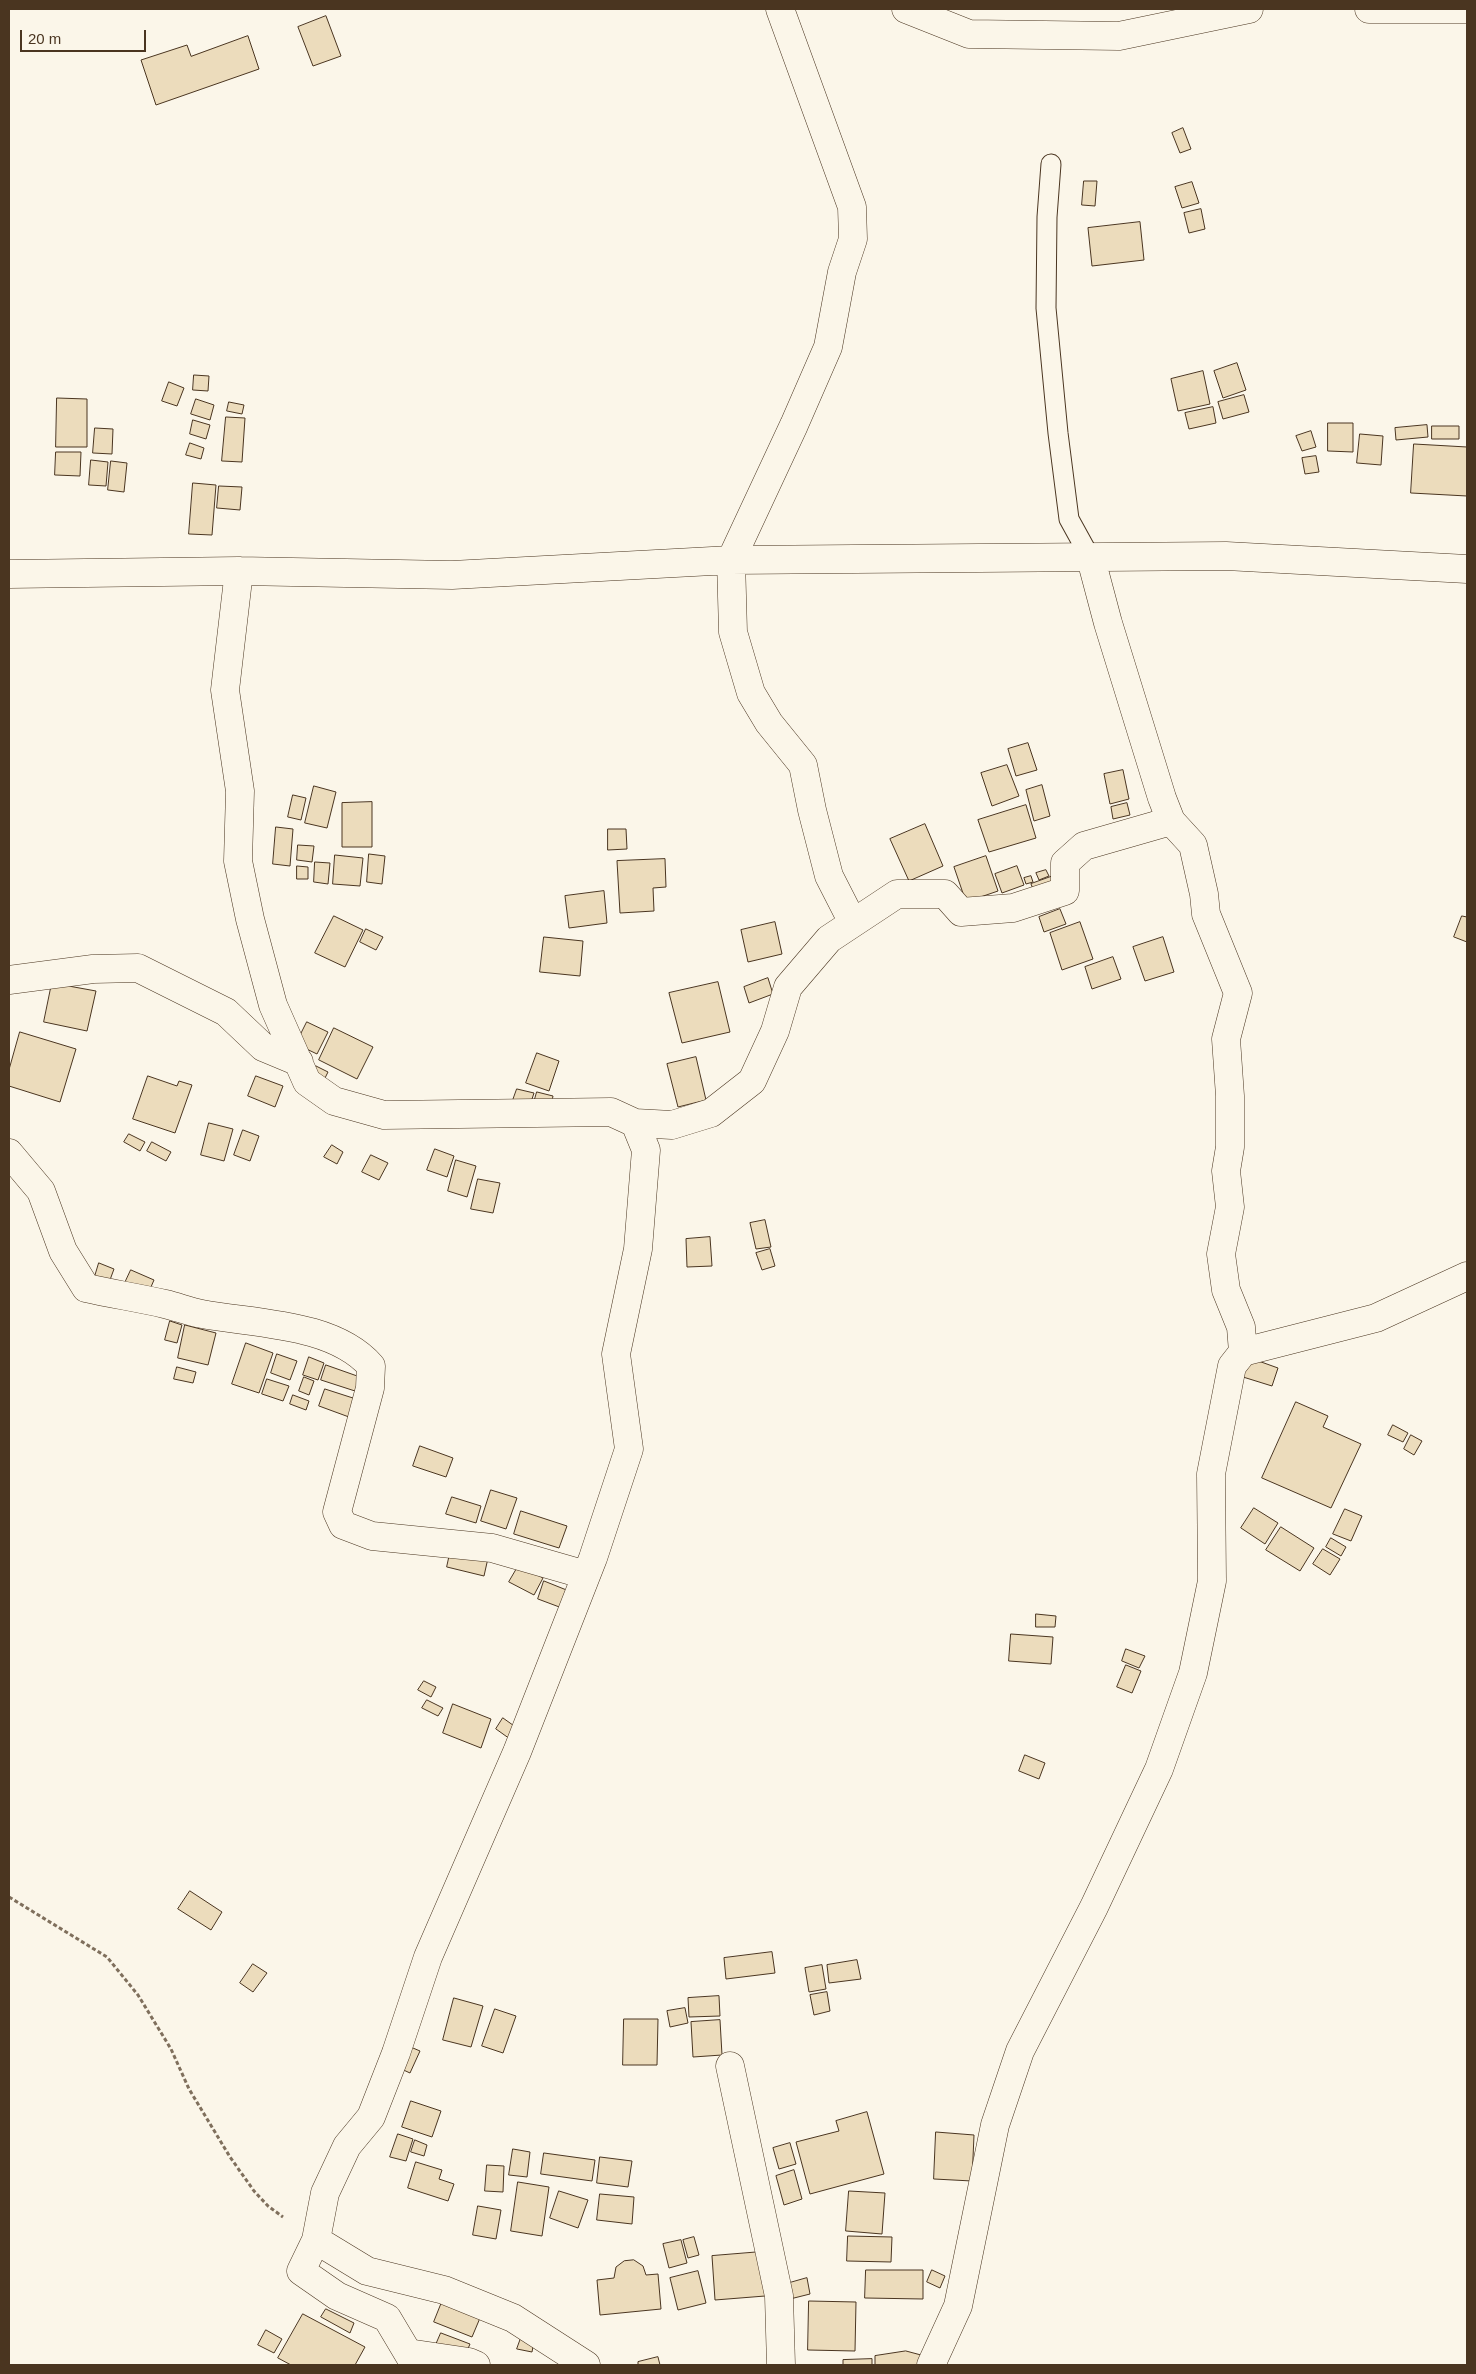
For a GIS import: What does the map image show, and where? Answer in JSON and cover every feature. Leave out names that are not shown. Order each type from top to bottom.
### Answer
[{"type":"street","points":[[780,9],[852,207],[853,239],[842,272],[828,347],[794,426],[731,560],[733,632],[751,694],[769,723],[802,765],[830,876],[852,923]]},
{"type":"street","points":[[906,9],[969,34],[1119,36],[1249,9]]},
{"type":"street","points":[[1369,9],[1463,9]]},
{"type":"street","points":[[9,574],[239,571],[452,575],[731,560],[1091,559],[1226,556],[1467,569]]},
{"type":"street","points":[[1091,559],[1119,660],[1170,821],[1193,845],[1204,894],[1206,914],[1238,993],[1226,1039],[1230,1105],[1230,1146],[1226,1170],[1230,1207],[1222,1254],[1226,1290],[1241,1327],[1244,1352]]},
{"type":"street","points":[[239,571],[224,690],[240,791],[238,861],[250,919],[273,1004],[307,1082],[334,1101],[384,1115],[611,1112],[635,1123],[672,1126],[711,1113],[752,1081],[775,1031],[788,987],[829,939],[897,894],[944,894],[961,912],[1013,908],[1056,896],[1065,891],[1065,862],[1084,846],[1170,821]]},
{"type":"street","points":[[9,980],[44,977],[93,969],[138,968],[226,1012],[263,1046],[299,1062]]},
{"type":"street","points":[[476,2365],[469,2362],[411,2359],[387,2318],[337,2296],[301,2271],[316,2240],[325,2193],[347,2146],[371,2117],[396,2053],[428,1957],[517,1752],[586,1575],[629,1449],[616,1354],[638,1249],[646,1150],[635,1123]]},
{"type":"street","points":[[9,1153],[41,1191],[63,1251],[86,1288],[166,1304],[202,1314],[239,1318],[316,1335],[342,1343],[360,1353],[371,1366],[370,1388],[337,1512],[343,1525],[372,1536],[492,1548],[586,1575]]},
{"type":"street","points":[[931,2365],[958,2306],[995,2124],[1020,2051],[1094,1907],[1159,1769],[1193,1674],[1212,1581],[1211,1474],[1232,1366],[1244,1352],[1376,1318],[1467,1276]]},
{"type":"street","points":[[730,2066],[779,2296],[781,2365]]},
{"type":"street","points":[[316,2240],[366,2271],[444,2290],[513,2318],[586,2365]]},
{"type":"lane","points":[[1051,164],[1047,217],[1046,308],[1058,433],[1069,519],[1091,559]]},
{"type":"path","points":[[9,1897],[107,1957],[138,1995],[171,2049],[189,2089],[202,2111],[254,2191],[268,2206],[316,2240]]},
{"type":"building","points":[[326,16],[341,56],[313,66],[298,27]]},
{"type":"building","points":[[248,36],[259,69],[156,105],[141,60],[187,45],[191,56]]},
{"type":"building","points":[[1183,128],[1191,149],[1180,153],[1172,133]]},
{"type":"building","points":[[1084,181],[1097,181],[1095,206],[1082,205]]},
{"type":"building","points":[[1192,182],[1199,203],[1182,208],[1175,187]]},
{"type":"building","points":[[1201,209],[1205,229],[1189,233],[1184,213]]},
{"type":"building","points":[[1140,222],[1144,260],[1092,266],[1088,228]]},
{"type":"building","points":[[1237,363],[1246,390],[1223,398],[1214,371]]},
{"type":"building","points":[[1203,371],[1210,404],[1178,411],[1171,379]]},
{"type":"building","points":[[194,375],[209,376],[208,391],[193,390]]},
{"type":"building","points":[[169,382],[184,388],[177,406],[162,401]]},
{"type":"building","points":[[1244,395],[1249,412],[1223,419],[1218,402]]},
{"type":"building","points":[[57,398],[87,399],[87,447],[56,447]]},
{"type":"building","points":[[196,399],[214,405],[210,420],[191,414]]},
{"type":"building","points":[[229,402],[244,405],[242,414],[227,411]]},
{"type":"building","points":[[1213,407],[1216,423],[1189,429],[1185,413]]},
{"type":"building","points":[[226,417],[245,418],[242,462],[222,461]]},
{"type":"building","points":[[193,420],[210,425],[206,439],[190,434]]},
{"type":"building","points":[[1328,423],[1353,423],[1353,452],[1328,451]]},
{"type":"building","points":[[1427,425],[1428,437],[1396,440],[1395,428]]},
{"type":"building","points":[[1432,426],[1459,426],[1459,439],[1432,439]]},
{"type":"building","points":[[95,428],[113,429],[112,454],[93,453]]},
{"type":"building","points":[[1311,431],[1316,447],[1302,451],[1296,436]]},
{"type":"building","points":[[1360,434],[1383,436],[1381,465],[1357,463]]},
{"type":"building","points":[[190,443],[204,448],[201,459],[186,455]]},
{"type":"building","points":[[1414,444],[1467,447],[1467,496],[1411,493]]},
{"type":"building","points":[[56,452],[81,452],[80,476],[55,475]]},
{"type":"building","points":[[1316,456],[1319,472],[1305,474],[1302,458]]},
{"type":"building","points":[[91,460],[108,462],[106,486],[89,485]]},
{"type":"building","points":[[111,461],[127,463],[124,492],[108,490]]},
{"type":"building","points":[[193,483],[216,485],[212,535],[189,534]]},
{"type":"building","points":[[219,486],[242,487],[240,510],[217,508]]},
{"type":"building","points":[[1028,743],[1037,770],[1016,776],[1008,749]]},
{"type":"building","points":[[1007,765],[1019,796],[992,806],[981,773]]},
{"type":"building","points":[[1123,770],[1129,799],[1110,804],[1104,774]]},
{"type":"building","points":[[1042,785],[1050,816],[1034,821],[1026,790]]},
{"type":"building","points":[[314,786],[336,792],[327,828],[305,823]]},
{"type":"building","points":[[293,795],[306,798],[301,820],[288,817]]},
{"type":"building","points":[[372,802],[372,847],[342,847],[342,803]]},
{"type":"building","points":[[1127,803],[1130,815],[1113,819],[1111,807]]},
{"type":"building","points":[[1026,805],[1036,838],[989,852],[978,820]]},
{"type":"building","points":[[925,824],[943,866],[909,881],[890,839]]},
{"type":"building","points":[[276,827],[293,829],[290,866],[273,864]]},
{"type":"building","points":[[608,829],[626,829],[627,849],[608,850]]},
{"type":"building","points":[[298,845],[314,846],[312,862],[297,860]]},
{"type":"building","points":[[369,854],[385,856],[382,884],[367,882]]},
{"type":"building","points":[[335,855],[363,858],[360,886],[333,884]]},
{"type":"building","points":[[986,856],[998,891],[966,902],[954,867]]},
{"type":"building","points":[[665,859],[666,887],[653,888],[654,911],[620,913],[617,861]]},
{"type":"building","points":[[315,862],[330,863],[328,884],[314,882]]},
{"type":"building","points":[[297,866],[308,867],[308,879],[297,879]]},
{"type":"building","points":[[1017,866],[1024,885],[1002,893],[995,874]]},
{"type":"building","points":[[1046,870],[1049,876],[1039,880],[1036,873]]},
{"type":"building","points":[[1056,875],[1061,890],[1037,899],[1031,884]]},
{"type":"building","points":[[1031,876],[1033,882],[1026,884],[1024,878]]},
{"type":"building","points":[[604,891],[607,923],[569,928],[565,896]]},
{"type":"building","points":[[1060,909],[1066,924],[1044,932],[1039,917]]},
{"type":"building","points":[[334,916],[363,930],[345,967],[315,953]]},
{"type":"building","points":[[1462,916],[1467,917],[1467,942],[1454,937]]},
{"type":"building","points":[[775,922],[782,954],[748,962],[741,930]]},
{"type":"building","points":[[1080,922],[1093,959],[1062,970],[1050,933]]},
{"type":"building","points":[[366,929],[383,937],[376,950],[360,942]]},
{"type":"building","points":[[544,937],[583,941],[580,976],[540,972]]},
{"type":"building","points":[[1163,937],[1174,972],[1145,981],[1133,947]]},
{"type":"building","points":[[1113,957],[1121,979],[1092,989],[1085,967]]},
{"type":"building","points":[[768,978],[773,994],[749,1003],[744,987]]},
{"type":"building","points":[[718,982],[730,1032],[682,1043],[669,993]]},
{"type":"building","points":[[52,983],[96,991],[87,1031],[44,1022]]},
{"type":"building","points":[[307,1022],[328,1032],[317,1054],[296,1044]]},
{"type":"building","points":[[334,1028],[373,1047],[357,1079],[319,1060]]},
{"type":"building","points":[[20,1032],[76,1049],[60,1102],[9,1086],[9,1070]]},
{"type":"building","points":[[537,1053],[559,1061],[549,1091],[526,1083]]},
{"type":"building","points":[[696,1057],[706,1100],[678,1107],[667,1064]]},
{"type":"building","points":[[316,1066],[328,1072],[322,1084],[310,1078]]},
{"type":"building","points":[[148,1076],[177,1086],[179,1081],[192,1085],[175,1133],[133,1119]]},
{"type":"building","points":[[256,1076],[283,1086],[275,1107],[248,1096]]},
{"type":"building","points":[[517,1089],[534,1093],[529,1108],[512,1103]]},
{"type":"building","points":[[537,1092],[553,1096],[550,1110],[533,1106]]},
{"type":"building","points":[[209,1123],[233,1129],[224,1161],[201,1155]]},
{"type":"building","points":[[243,1130],[259,1136],[250,1161],[234,1155]]},
{"type":"building","points":[[129,1134],[145,1142],[140,1151],[124,1142]]},
{"type":"building","points":[[152,1142],[171,1152],[166,1161],[147,1151]]},
{"type":"building","points":[[332,1145],[343,1152],[337,1164],[324,1157]]},
{"type":"building","points":[[435,1149],[454,1156],[447,1177],[427,1170]]},
{"type":"building","points":[[371,1155],[388,1163],[379,1180],[362,1172]]},
{"type":"building","points":[[456,1160],[476,1166],[467,1197],[448,1191]]},
{"type":"building","points":[[478,1179],[500,1183],[493,1213],[471,1209]]},
{"type":"building","points":[[765,1220],[771,1247],[756,1249],[750,1223]]},
{"type":"building","points":[[710,1237],[712,1266],[687,1267],[686,1239]]},
{"type":"building","points":[[770,1249],[775,1266],[762,1270],[756,1253]]},
{"type":"building","points":[[99,1263],[114,1269],[107,1288],[93,1283]]},
{"type":"building","points":[[131,1270],[154,1280],[147,1296],[124,1285]]},
{"type":"building","points":[[170,1321],[182,1325],[177,1343],[165,1340]]},
{"type":"building","points":[[185,1325],[216,1333],[208,1365],[178,1358]]},
{"type":"building","points":[[246,1343],[273,1353],[259,1393],[232,1384]]},
{"type":"building","points":[[277,1354],[297,1361],[290,1380],[271,1373]]},
{"type":"building","points":[[309,1357],[324,1363],[318,1380],[303,1375]]},
{"type":"building","points":[[1250,1358],[1278,1368],[1272,1386],[1243,1377]]},
{"type":"building","points":[[326,1365],[360,1377],[355,1391],[321,1380]]},
{"type":"building","points":[[177,1367],[196,1372],[193,1383],[174,1379]]},
{"type":"building","points":[[304,1377],[314,1381],[309,1395],[299,1391]]},
{"type":"building","points":[[267,1379],[289,1386],[283,1401],[262,1394]]},
{"type":"building","points":[[325,1389],[356,1399],[349,1417],[319,1406]]},
{"type":"building","points":[[293,1395],[309,1401],[306,1410],[290,1404]]},
{"type":"building","points":[[1296,1402],[1328,1416],[1323,1427],[1361,1444],[1331,1508],[1262,1478]]},
{"type":"building","points":[[1393,1425],[1408,1433],[1403,1442],[1388,1435]]},
{"type":"building","points":[[1411,1435],[1422,1441],[1414,1455],[1404,1449]]},
{"type":"building","points":[[420,1446],[453,1458],[446,1477],[413,1466]]},
{"type":"building","points":[[491,1490],[517,1498],[506,1529],[481,1521]]},
{"type":"building","points":[[452,1497],[481,1506],[476,1523],[446,1514]]},
{"type":"building","points":[[1254,1508],[1278,1523],[1265,1544],[1241,1528]]},
{"type":"building","points":[[1345,1509],[1362,1516],[1351,1541],[1333,1534]]},
{"type":"building","points":[[521,1511],[567,1526],[559,1548],[514,1534]]},
{"type":"building","points":[[1281,1527],[1314,1548],[1300,1571],[1266,1550]]},
{"type":"building","points":[[1331,1538],[1346,1547],[1341,1556],[1326,1547]]},
{"type":"building","points":[[451,1549],[488,1558],[484,1576],[447,1567]]},
{"type":"building","points":[[1323,1549],[1340,1559],[1330,1575],[1313,1564]]},
{"type":"building","points":[[519,1565],[543,1578],[534,1595],[509,1582]]},
{"type":"building","points":[[544,1581],[569,1591],[562,1608],[538,1599]]},
{"type":"building","points":[[1036,1614],[1056,1616],[1055,1627],[1036,1627]]},
{"type":"building","points":[[1011,1634],[1053,1637],[1051,1664],[1009,1661]]},
{"type":"building","points":[[1126,1649],[1145,1656],[1139,1668],[1122,1661]]},
{"type":"building","points":[[1126,1665],[1141,1671],[1132,1693],[1117,1687]]},
{"type":"building","points":[[424,1681],[436,1687],[431,1697],[418,1690]]},
{"type":"building","points":[[427,1700],[443,1708],[438,1716],[422,1708]]},
{"type":"building","points":[[453,1704],[491,1719],[481,1748],[443,1733]]},
{"type":"building","points":[[503,1718],[517,1728],[510,1739],[496,1729]]},
{"type":"building","points":[[1025,1755],[1045,1763],[1039,1779],[1019,1771]]},
{"type":"building","points":[[190,1891],[222,1912],[211,1930],[178,1909]]},
{"type":"building","points":[[772,1952],[775,1973],[726,1979],[724,1958]]},
{"type":"building","points":[[857,1960],[861,1979],[829,1983],[827,1965]]},
{"type":"building","points":[[253,1964],[267,1973],[253,1992],[240,1983]]},
{"type":"building","points":[[822,1965],[826,1989],[809,1992],[805,1968]]},
{"type":"building","points":[[827,1992],[830,2011],[814,2015],[810,1995]]},
{"type":"building","points":[[719,1996],[720,2016],[689,2017],[688,1998]]},
{"type":"building","points":[[454,1998],[483,2006],[471,2047],[443,2040]]},
{"type":"building","points":[[685,2008],[688,2023],[670,2027],[667,2011]]},
{"type":"building","points":[[495,2009],[516,2016],[503,2053],[482,2046]]},
{"type":"building","points":[[624,2019],[658,2019],[657,2065],[623,2065]]},
{"type":"building","points":[[720,2020],[722,2055],[693,2057],[691,2022]]},
{"type":"building","points":[[406,2045],[420,2051],[410,2073],[397,2067]]},
{"type":"building","points":[[411,2101],[441,2111],[432,2137],[402,2127]]},
{"type":"building","points":[[867,2112],[884,2174],[810,2194],[796,2142],[839,2131],[836,2121]]},
{"type":"building","points":[[936,2132],[974,2135],[972,2181],[934,2179]]},
{"type":"building","points":[[398,2134],[413,2139],[406,2161],[390,2157]]},
{"type":"building","points":[[415,2140],[427,2145],[424,2156],[411,2152]]},
{"type":"building","points":[[790,2143],[796,2164],[779,2169],[773,2148]]},
{"type":"building","points":[[513,2149],[530,2152],[527,2177],[509,2175]]},
{"type":"building","points":[[544,2153],[595,2160],[592,2181],[541,2174]]},
{"type":"building","points":[[600,2157],[632,2161],[628,2187],[597,2183]]},
{"type":"building","points":[[416,2162],[442,2170],[439,2179],[454,2184],[448,2201],[408,2188]]},
{"type":"building","points":[[487,2165],[504,2166],[503,2192],[485,2191]]},
{"type":"building","points":[[794,2170],[802,2199],[784,2205],[776,2176]]},
{"type":"building","points":[[518,2182],[549,2187],[542,2236],[511,2231]]},
{"type":"building","points":[[559,2191],[588,2200],[578,2228],[550,2218]]},
{"type":"building","points":[[849,2191],[885,2193],[882,2234],[846,2231]]},
{"type":"building","points":[[600,2194],[634,2197],[632,2224],[597,2220]]},
{"type":"building","points":[[478,2206],[501,2210],[496,2239],[473,2235]]},
{"type":"building","points":[[848,2236],[892,2237],[891,2262],[847,2261]]},
{"type":"building","points":[[694,2237],[699,2255],[688,2258],[683,2240]]},
{"type":"building","points":[[681,2240],[687,2263],[669,2268],[663,2244]]},
{"type":"building","points":[[761,2252],[765,2296],[715,2300],[712,2256]]},
{"type":"building","points":[[634,2260],[643,2266],[646,2275],[658,2274],[661,2309],[600,2315],[597,2280],[614,2278],[616,2267],[624,2261]]},
{"type":"building","points":[[866,2270],[923,2270],[923,2299],[865,2298]]},
{"type":"building","points":[[932,2270],[945,2276],[940,2288],[927,2282]]},
{"type":"building","points":[[698,2271],[706,2303],[678,2310],[670,2278]]},
{"type":"building","points":[[807,2278],[810,2294],[790,2299],[786,2284]]},
{"type":"building","points":[[809,2301],[856,2302],[855,2351],[808,2350]]},
{"type":"building","points":[[442,2302],[480,2318],[472,2337],[434,2322]]},
{"type":"building","points":[[326,2309],[354,2323],[350,2333],[321,2317]]},
{"type":"building","points":[[303,2314],[365,2347],[355,2365],[291,2365],[278,2358]]},
{"type":"building","points":[[266,2330],[282,2339],[274,2353],[258,2345]]},
{"type":"building","points":[[441,2333],[470,2344],[464,2358],[435,2347]]},
{"type":"building","points":[[521,2338],[534,2341],[532,2352],[517,2349]]},
{"type":"building","points":[[906,2351],[921,2355],[917,2365],[875,2365],[875,2356]]},
{"type":"building","points":[[658,2357],[660,2365],[638,2365],[638,2362]]},
{"type":"building","points":[[872,2359],[872,2365],[843,2365],[843,2360]]}]
